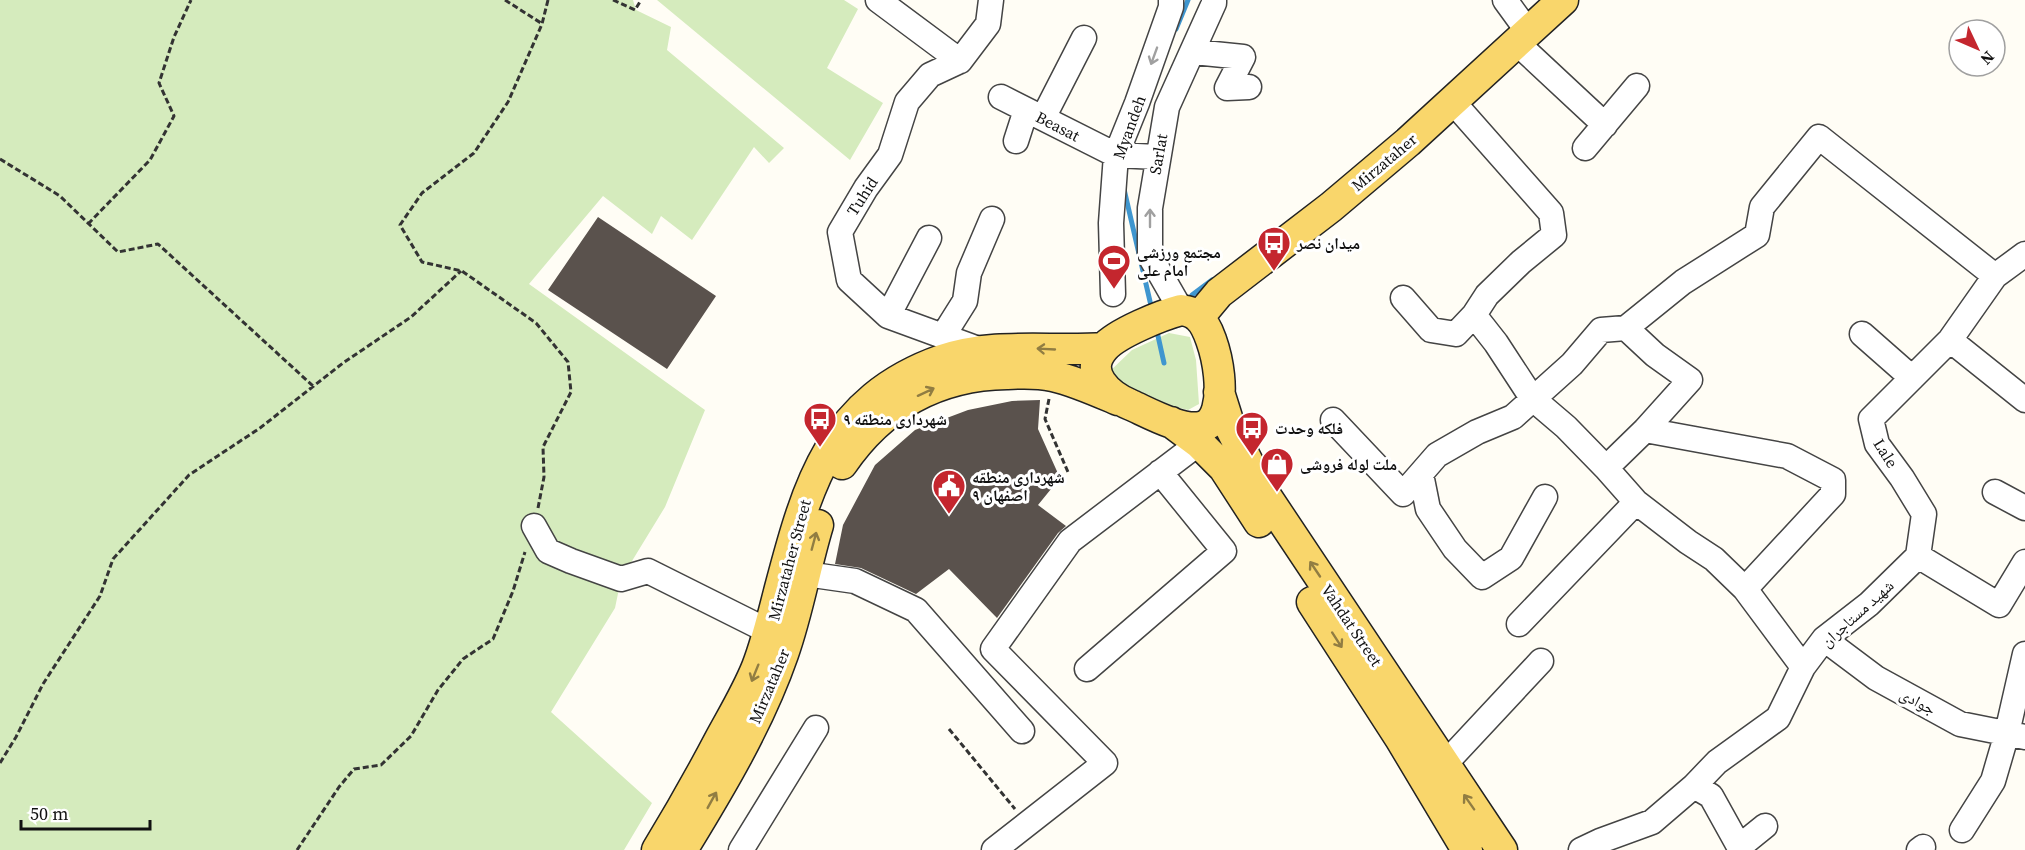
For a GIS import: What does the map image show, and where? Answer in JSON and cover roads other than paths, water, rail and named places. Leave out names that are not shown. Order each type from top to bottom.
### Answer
[{"type":"main road","name":"Mirzataher","points":[[1190,313],[1331,207],[1453,102],[1563,0]]},
{"type":"main road","points":[[1170,313],[1190,313],[1206,326],[1214,343],[1219,406],[1213,418],[1202,427],[1171,422],[1118,400],[1096,376],[1095,366],[1104,348],[1118,337],[1170,313]]},
{"type":"main road","name":"Mirzataher Street","points":[[657,850],[680,813],[748,688],[770,633],[795,533],[810,487],[838,434],[859,409],[888,386],[943,360],[981,350],[1104,348]]},
{"type":"main road","name":"Mirzataher","points":[[682,850],[747,735],[769,691],[796,614],[813,541],[838,469],[855,445],[876,423],[902,403],[928,390],[959,378],[990,374],[1023,373],[1053,376],[1118,400]]},
{"type":"main road","name":"Vahdat Street","points":[[1219,392],[1230,427],[1262,490],[1502,850]]},
{"type":"main road","name":"Vahdat Street","points":[[1171,422],[1198,443],[1224,468],[1400,738],[1467,850]]},
{"type":"street","points":[[878,0],[960,61]]},
{"type":"street","name":"Tuhid","points":[[981,350],[888,316],[849,280],[840,232],[866,188],[890,155],[907,102],[930,75],[960,61],[988,24],[991,0]]},
{"type":"street","name":"Myandeh","points":[[1113,294],[1135,258],[1111,223],[1121,155],[1171,6],[1171,0]]},
{"type":"street","name":"Sarlat","points":[[1190,313],[1135,258],[1149,208],[1167,107],[1194,52],[1214,0]]},
{"type":"street","points":[[1505,0],[1523,38],[1605,125]]},
{"type":"street","points":[[1016,141],[1084,38]]},
{"type":"street","points":[[1194,52],[1243,57],[1227,88],[1249,87]]},
{"type":"street","points":[[1585,148],[1637,86]]},
{"type":"street","name":"Beasat","points":[[1001,97],[1121,155]]},
{"type":"street","points":[[1403,298],[1431,330],[1456,334],[1474,315],[1487,295],[1521,262],[1554,235],[1551,213],[1453,102]]},
{"type":"street","points":[[1333,420],[1403,494],[1437,455],[1478,432],[1513,417],[1572,364],[1601,330],[1626,328],[1683,282],[1757,235],[1762,207],[1819,137],[1995,276]]},
{"type":"street","points":[[1121,155],[1157,157]]},
{"type":"street","points":[[943,336],[965,301],[969,273],[992,219]]},
{"type":"street","points":[[888,316],[929,238]]},
{"type":"street","name":"Lale","points":[[1918,556],[1924,513],[1877,444],[1871,419],[1950,340],[1995,276],[2025,254]]},
{"type":"street","points":[[1474,315],[1496,343],[1532,398],[1566,427],[1636,502],[1714,559],[1745,589],[1803,667]]},
{"type":"street","points":[[1606,468],[1645,430],[1690,380],[1655,355],[1626,328]]},
{"type":"street","points":[[1862,334],[1911,378]]},
{"type":"street","points":[[1950,340],[2025,400]]},
{"type":"street","points":[[1645,430],[1788,456],[1833,480],[1833,494],[1745,589]]},
{"type":"street","points":[[994,850],[1106,763],[993,649],[1070,541],[1198,443]]},
{"type":"street","points":[[1087,669],[1224,551],[1160,472]]},
{"type":"street","points":[[1421,474],[1428,509],[1455,549],[1482,577],[1511,558],[1545,497]]},
{"type":"street","points":[[1995,492],[2025,508]]},
{"type":"street","points":[[1519,624],[1636,502]]},
{"type":"street","points":[[534,526],[548,551],[621,579],[648,571],[770,633]]},
{"type":"street","points":[[1918,556],[1999,605],[2025,562]]},
{"type":"street","name":"شهید مستاجران","points":[[1581,850],[1652,822],[1694,786],[1717,762],[1778,718],[1803,667],[1824,639],[1869,604],[1918,556]]},
{"type":"street","points":[[806,574],[855,581],[916,609],[1022,731]]},
{"type":"street","name":"جوادی","points":[[1824,639],[1876,678],[1960,724],[2016,735]]},
{"type":"street","points":[[1962,830],[1993,781],[2016,735],[2025,654]]},
{"type":"street","points":[[1444,765],[1541,661]]},
{"type":"street","points":[[741,850],[816,729]]},
{"type":"street","points":[[1694,786],[1711,796],[1740,849],[1766,826]]},
{"type":"waterway","points":[[1176,29],[1188,0]]},
{"type":"waterway","points":[[1124,189],[1152,310]]},
{"type":"waterway","points":[[1192,295],[1212,280]]},
{"type":"waterway","points":[[1156,327],[1164,363]]},
{"type":"place","name":"میدان نصر","points":[[1274,272]]},
{"type":"place","name":"مجتمع ورزشی امام علی","points":[[1114,290]]},
{"type":"place","name":"شهرداری منطقه ۹","points":[[820,448]]},
{"type":"place","name":"فلکه وحدت","points":[[1252,457]]},
{"type":"place","name":"ملت لوله فروشی","points":[[1277,493]]},
{"type":"place","name":"شهرداری منطقه ۹ اصفهان","points":[[949,515]]}]
